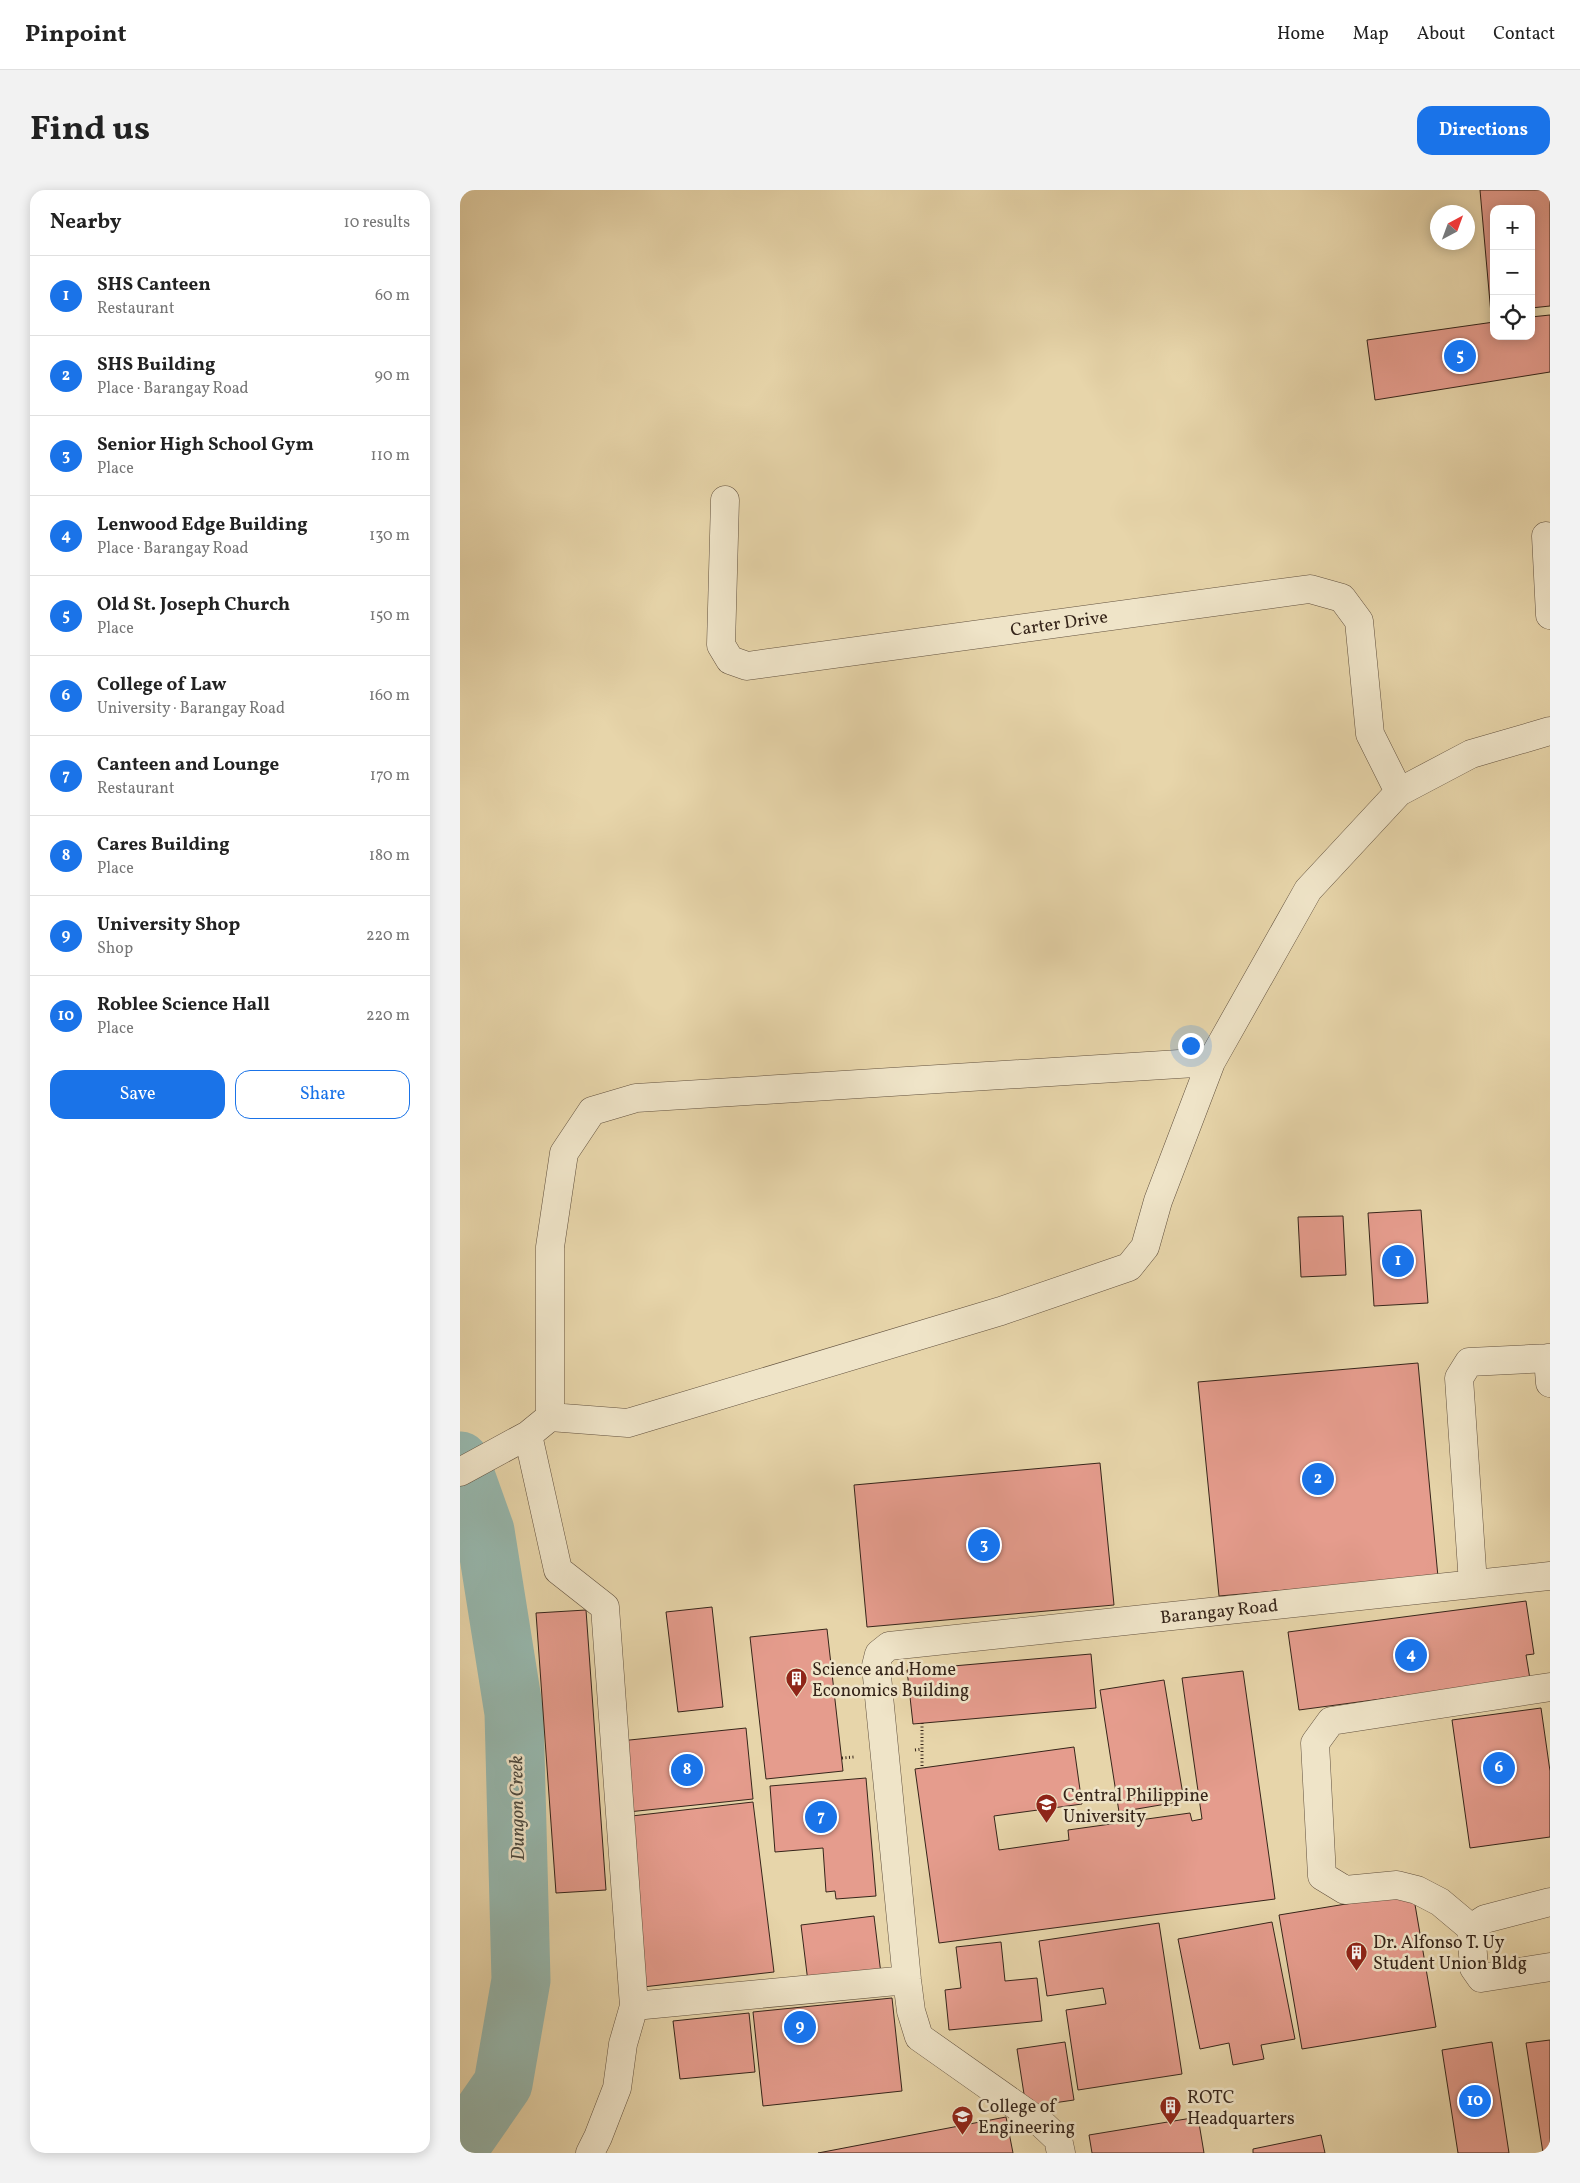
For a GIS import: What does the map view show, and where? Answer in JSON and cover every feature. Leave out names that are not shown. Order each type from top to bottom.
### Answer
[{"type":"street","name":"Carter Drive","points":[[725,500],[721,645],[730,660],[747,666],[1310,589],[1342,598],[1360,621],[1370,734],[1399,792]]},
{"type":"street","points":[[1546,536],[1550,615]]},
{"type":"street","points":[[460,1472],[518,1442],[550,1417],[628,1423],[1001,1311],[1129,1267],[1145,1247],[1158,1201],[1212,1062],[1308,890],[1399,792],[1470,754],[1550,731]]},
{"type":"street","points":[[550,1417],[550,1247],[564,1153],[592,1111],[636,1098],[1212,1062]]},
{"type":"street","points":[[1473,1584],[1459,1378],[1470,1362],[1549,1366]]},
{"type":"street","points":[[518,1442],[558,1570],[605,1607],[634,2006],[623,2044],[617,2088],[590,2153]]},
{"type":"street","name":"Barangay Road","points":[[907,1980],[876,1666],[879,1654],[889,1646],[1550,1576]]},
{"type":"street","points":[[1550,1687],[1331,1721],[1315,1743],[1322,1876],[1345,1890],[1397,1885],[1416,1890],[1440,1902],[1471,1928],[1474,1968],[1481,1978],[1550,1967]]},
{"type":"street","points":[[1471,1928],[1485,1918],[1550,1902]]},
{"type":"street","points":[[634,2006],[907,1980],[911,2011],[920,2037],[1041,2123],[1058,2140],[1061,2153]]},
{"type":"path","points":[[922,1723],[922,1768]]},
{"type":"building","points":[[1480,190],[1550,190],[1550,306],[1535,308],[1535,205],[1490,205],[1490,303]]},
{"type":"building","points":[[1550,315],[1550,372],[1375,400],[1367,340],[1490,323],[1490,340],[1535,340],[1535,317]]},
{"type":"building","points":[[1421,1210],[1428,1303],[1374,1306],[1368,1213]]},
{"type":"building","points":[[1343,1216],[1346,1275],[1301,1277],[1298,1217]]},
{"type":"building","points":[[1418,1363],[1438,1577],[1219,1596],[1198,1382]]},
{"type":"building","points":[[1100,1463],[1114,1605],[867,1627],[854,1485]]},
{"type":"building","points":[[1526,1601],[1534,1654],[1526,1655],[1530,1679],[1299,1710],[1288,1632]]},
{"type":"building","points":[[712,1607],[723,1707],[678,1712],[666,1612]]},
{"type":"building","points":[[586,1610],[606,1890],[556,1893],[536,1613]]},
{"type":"building","name":"Science and Home Economics Building","points":[[827,1629],[843,1771],[766,1779],[750,1637]]},
{"type":"building","points":[[1091,1654],[1096,1708],[913,1724],[907,1670]]},
{"type":"building","points":[[1243,1671],[1275,1899],[939,1943],[915,1769],[1074,1747],[1082,1804],[994,1816],[999,1850],[1069,1840],[1068,1830],[1190,1813],[1192,1821],[1202,1819],[1182,1678]]},
{"type":"building","points":[[1164,1680],[1184,1801],[1119,1812],[1100,1690]]},
{"type":"building","points":[[1541,1708],[1550,1771],[1550,1837],[1470,1848],[1452,1720]]},
{"type":"building","points":[[746,1728],[753,1799],[628,1812],[620,1741]]},
{"type":"building","points":[[866,1778],[876,1896],[836,1899],[835,1891],[826,1892],[823,1848],[775,1852],[770,1786]]},
{"type":"building","points":[[753,1802],[774,1972],[643,1987],[623,1817]]},
{"type":"building","name":"Dr. Alfonso T. Uy Student Union Bldg","points":[[1413,1893],[1436,2027],[1302,2049],[1279,1915]]},
{"type":"building","points":[[874,1916],[881,1974],[808,1982],[801,1925]]},
{"type":"building","points":[[1272,1922],[1295,2039],[1261,2045],[1264,2059],[1233,2065],[1229,2043],[1200,2049],[1178,1939]]},
{"type":"building","points":[[1159,1923],[1182,2074],[1078,2090],[1066,2010],[1106,2004],[1103,1988],[1047,1996],[1039,1941]]},
{"type":"building","points":[[1001,1942],[1005,1981],[1037,1978],[1042,2021],[949,2030],[945,1990],[961,1988],[956,1947]]},
{"type":"building","points":[[892,1998],[902,2091],[763,2106],[753,2012]]},
{"type":"building","points":[[749,2013],[755,2072],[680,2079],[673,2021]]},
{"type":"building","points":[[1550,2040],[1550,2153],[1543,2153],[1526,2043]]},
{"type":"building","points":[[1065,2042],[1074,2100],[1026,2107],[1017,2049]]},
{"type":"building","points":[[1492,2042],[1509,2153],[1458,2153],[1442,2050]]},
{"type":"building","name":"College of Engineering","points":[[1006,2117],[1013,2153],[818,2153]]},
{"type":"building","name":"ROTC Headquarters","points":[[1198,2117],[1204,2153],[1092,2153],[1089,2135]]},
{"type":"building","points":[[1321,2135],[1325,2153],[1253,2153],[1253,2149]]},
{"type":"waterway","name":"Dungon Creek","points":[[460,1461],[485,1531],[514,1713],[521,1980],[503,2084],[460,2146]]},
{"type":"place","name":"Old St. Joseph Church","points":[[1460,356]]},
{"type":"place","name":"SHS Canteen","points":[[1398,1261]]},
{"type":"place","name":"SHS Building","points":[[1318,1479]]},
{"type":"place","name":"Senior High School Gym","points":[[984,1545]]},
{"type":"place","name":"Lenwood Edge Building","points":[[1411,1655]]},
{"type":"place","name":"Science and Home Economics Building","points":[[796,1698]]},
{"type":"place","name":"College of Law","points":[[1499,1768]]},
{"type":"place","name":"Cares Building","points":[[687,1770]]},
{"type":"place","name":"Canteen and Lounge","points":[[821,1817]]},
{"type":"place","name":"Central Philippine University","points":[[1047,1824]]},
{"type":"place","name":"Dr. Alfonso T. Uy Student Union Bldg","points":[[1357,1971]]},
{"type":"place","name":"University Shop","points":[[800,2027]]},
{"type":"place","name":"Roblee Science Hall","points":[[1475,2101]]},
{"type":"place","name":"ROTC Headquarters","points":[[1171,2126]]},
{"type":"place","name":"College of Engineering","points":[[962,2135]]}]
